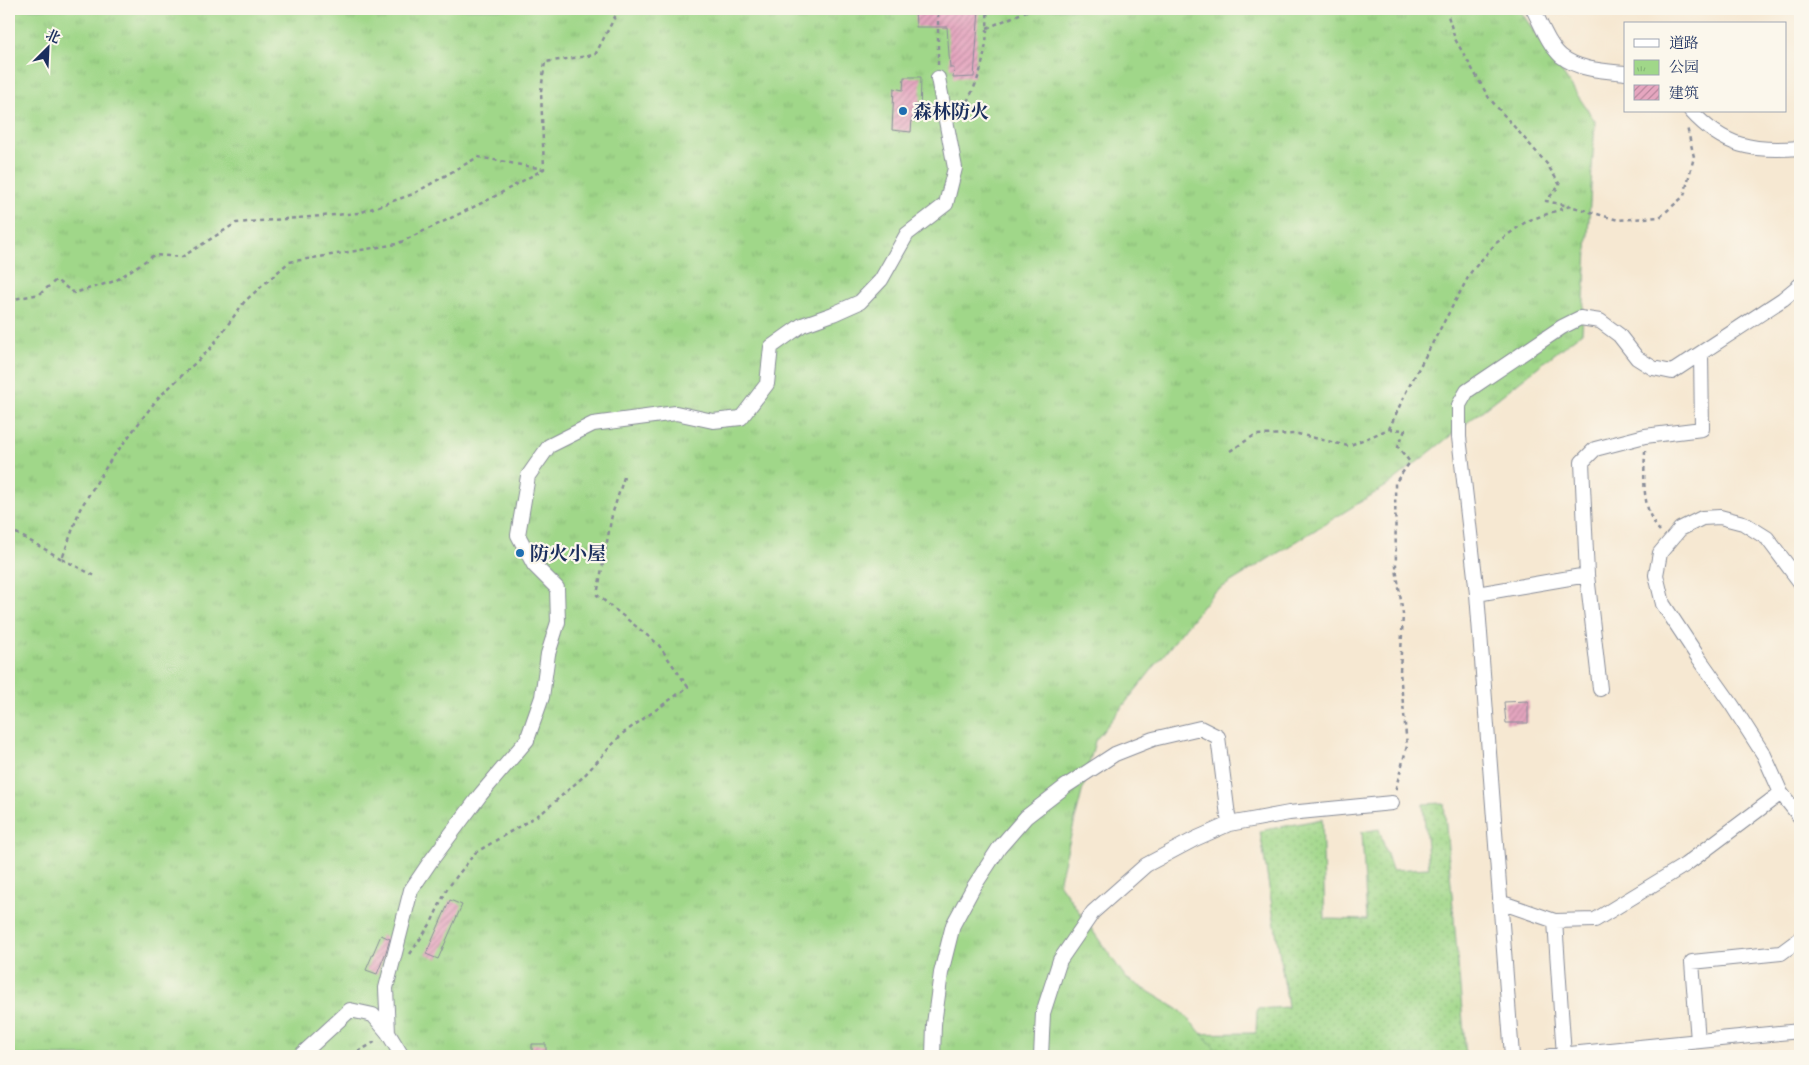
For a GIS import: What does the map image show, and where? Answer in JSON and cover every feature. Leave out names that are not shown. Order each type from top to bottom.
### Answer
[{"type":"street","points":[[1532,9],[1554,47],[1567,60],[1584,67],[1624,73]]},
{"type":"street","points":[[388,1033],[386,988],[411,890],[481,794],[527,740],[542,697],[548,654],[558,622],[557,588],[534,565],[518,535],[528,476],[549,446],[593,424],[676,413],[713,421],[741,418],[767,384],[771,347],[802,325],[860,302],[881,280],[907,234],[946,204],[955,168],[938,78]]},
{"type":"street","points":[[1688,116],[1721,137],[1736,144],[1765,148],[1800,148]]},
{"type":"street","points":[[1512,1056],[1476,594],[1459,437],[1459,405],[1467,391],[1562,327],[1580,318],[1600,320],[1619,335],[1637,358],[1653,368],[1672,372],[1783,299],[1800,285]]},
{"type":"street","points":[[1600,689],[1587,575],[1582,462],[1595,449],[1645,436],[1702,429],[1701,353]]},
{"type":"street","points":[[1800,582],[1767,538],[1744,523],[1720,517],[1702,518],[1680,529],[1660,553],[1656,575],[1663,604],[1732,705],[1764,755],[1781,793],[1800,817]]},
{"type":"street","points":[[1476,594],[1587,575]]},
{"type":"street","points":[[933,1056],[934,1024],[942,972],[953,925],[973,888],[999,848],[1026,817],[1066,786],[1115,754],[1153,739],[1200,728],[1218,737],[1229,824]]},
{"type":"street","points":[[1500,902],[1555,921],[1595,920],[1685,865],[1781,793]]},
{"type":"street","points":[[1041,1056],[1042,1013],[1060,960],[1093,912],[1146,865],[1195,839],[1229,824],[1289,813],[1392,803]]},
{"type":"street","points":[[1555,921],[1559,1056],[1800,1031]]},
{"type":"street","points":[[1698,1041],[1692,962],[1780,953],[1800,939]]},
{"type":"street","points":[[300,1056],[350,1010],[373,1015],[388,1033],[402,1056]]},
{"type":"path","points":[[544,169],[541,92],[546,62],[595,55],[618,9]]},
{"type":"path","points":[[938,9],[938,78]]},
{"type":"path","points":[[948,128],[966,104],[982,70],[987,9]]},
{"type":"path","points":[[986,29],[1031,9]]},
{"type":"path","points":[[1446,9],[1455,39],[1489,98],[1546,164],[1560,185],[1546,201],[1618,220],[1660,217],[1684,196],[1694,156],[1688,116]]},
{"type":"path","points":[[9,297],[14,299],[40,294],[56,280],[74,293],[115,281],[154,255],[182,257],[236,223],[359,214],[413,194],[478,157],[544,169]]},
{"type":"path","points":[[62,560],[80,509],[110,461],[158,398],[210,349],[245,301],[289,262],[397,244],[490,199],[544,169]]},
{"type":"path","points":[[1389,429],[1406,392],[1471,272],[1496,243],[1527,221],[1570,206]]},
{"type":"path","points":[[1230,452],[1255,435],[1298,434],[1348,446],[1389,429],[1405,430],[1398,447],[1410,462],[1395,483],[1396,568],[1403,614],[1400,672],[1407,746],[1392,803]]},
{"type":"path","points":[[1645,436],[1645,504],[1654,524],[1669,542]]},
{"type":"path","points":[[408,955],[431,923],[447,889],[476,853],[543,812],[583,777],[622,734],[688,687],[658,644],[598,595],[612,515],[625,474]]},
{"type":"path","points":[[9,529],[62,560],[95,576]]},
{"type":"path","points":[[351,1056],[388,1033]]},
{"type":"green space","points":[[9,9],[1519,9],[1595,121],[1582,332],[1388,485],[1213,593],[1095,741],[1059,883],[1126,978],[1181,1011],[1222,1056],[9,1056]]},
{"type":"green space","points":[[1444,803],[1466,1056],[1161,1056],[1164,1034],[1256,1033],[1257,1009],[1288,1007],[1260,831],[1322,819],[1325,919],[1367,920],[1362,832],[1379,829],[1392,870],[1429,868],[1423,804]]},
{"type":"building","points":[[915,9],[979,9],[974,77],[953,78],[954,68],[950,68],[947,27],[916,27]]},
{"type":"building","name":"森林防火","points":[[904,77],[921,77],[920,118],[912,118],[911,132],[892,130],[894,88],[903,90]]},
{"type":"building","points":[[1528,701],[1528,723],[1506,723],[1504,702]]},
{"type":"building","points":[[450,900],[462,905],[438,959],[426,954]]},
{"type":"building","points":[[381,935],[390,939],[377,974],[366,970]]},
{"type":"building","points":[[532,1044],[546,1044],[546,1056],[532,1056]]},
{"type":"place","name":"森林防火","points":[[903,111]]},
{"type":"place","name":"防火小屋","points":[[520,553]]}]
